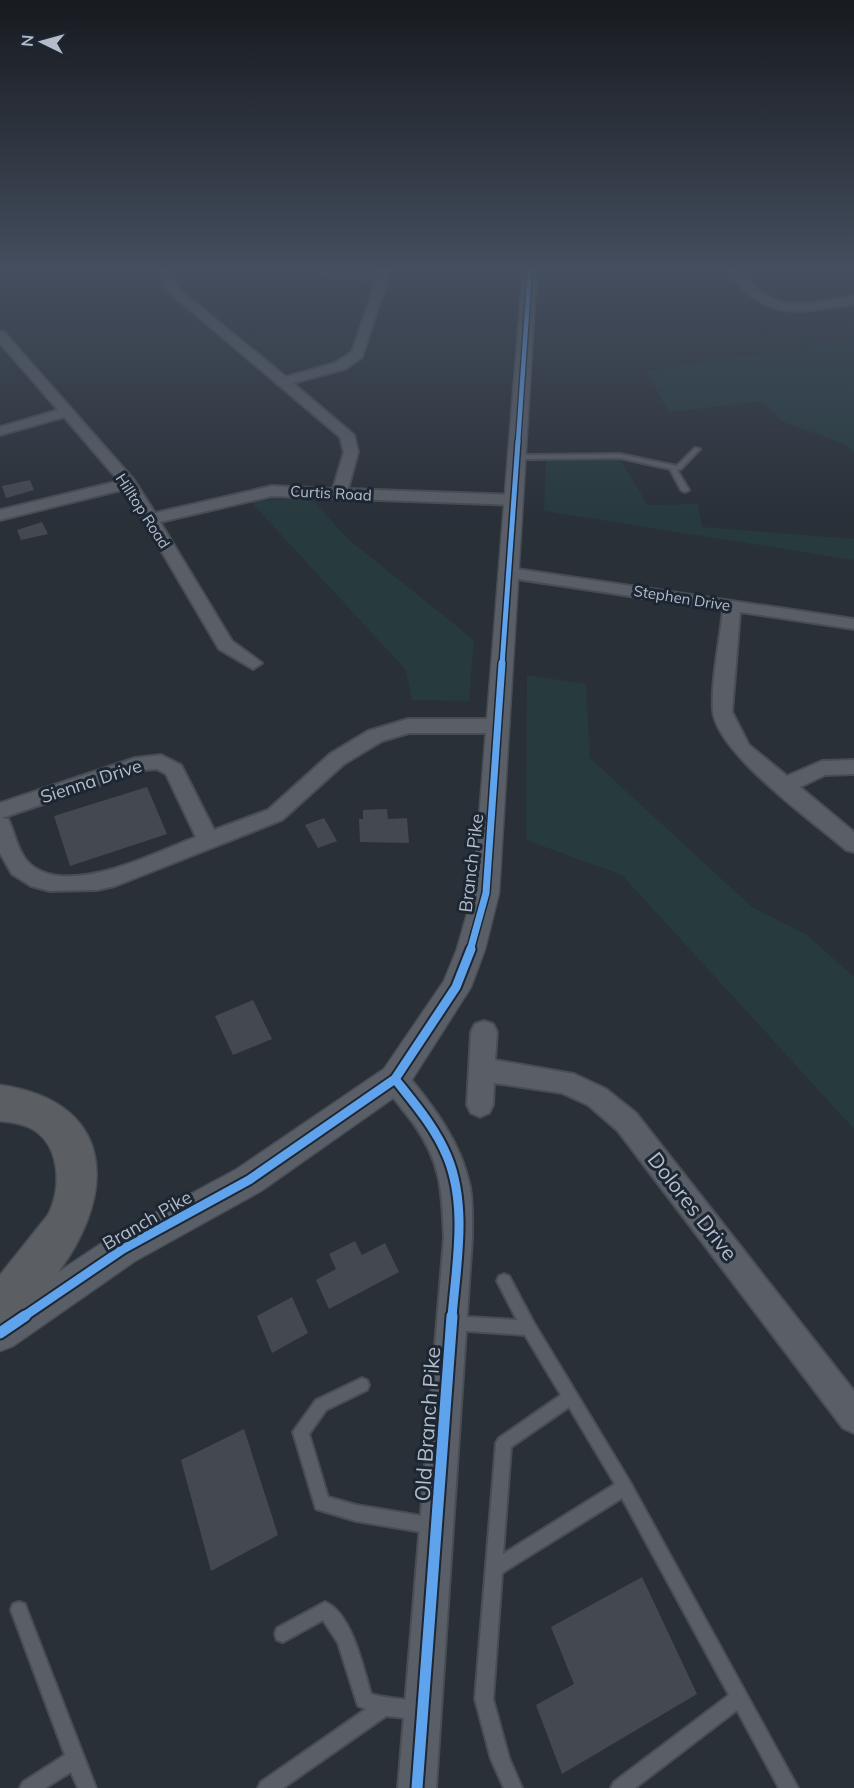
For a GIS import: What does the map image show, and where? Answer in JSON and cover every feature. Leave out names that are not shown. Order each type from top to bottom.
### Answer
[{"type":"highway","points":[[0,1103],[15,1105],[45,1115],[57,1124],[75,1156],[77,1175],[76,1194],[69,1216],[58,1236],[0,1308]]},
{"type":"street","name":"Hilltop Road","points":[[13,351],[129,483],[225,645],[253,663]]},
{"type":"street","points":[[246,351],[342,431],[351,443],[351,452],[339,494]]},
{"type":"street","points":[[283,382],[340,366],[359,351]]},
{"type":"street","name":"Branch Pike","points":[[0,1333],[123,1249],[249,1180],[395,1079],[456,987],[471,949],[486,894],[524,351]]},
{"type":"street","points":[[0,361],[18,357]]},
{"type":"street","points":[[0,430],[67,412]]},
{"type":"street","points":[[0,515],[129,483]]},
{"type":"street","name":"Curtis Road","points":[[151,519],[261,492],[514,500]]},
{"type":"street","name":"Stephen Drive","points":[[510,573],[854,624]]},
{"type":"street","points":[[732,606],[722,712],[732,736],[742,750],[783,787],[854,844]]},
{"type":"street","points":[[0,825],[11,853],[21,869],[58,884],[83,884],[107,880],[275,815],[292,802],[318,774],[361,742],[391,730],[426,724],[499,719]]},
{"type":"street","name":"Sienna Drive","points":[[0,811],[142,763],[161,762],[174,770],[209,842]]},
{"type":"street","points":[[783,787],[822,768],[854,767]]},
{"type":"street","points":[[480,1105],[484,1032]]},
{"type":"street","name":"Dolores Drive","points":[[482,1070],[535,1075],[565,1082],[597,1097],[627,1122],[854,1417]]},
{"type":"street","name":"Old Branch Pike","points":[[395,1079],[428,1120],[444,1150],[456,1187],[458,1238],[417,1788]]},
{"type":"lane","points":[[517,457],[617,455],[679,468],[696,449]]},
{"type":"lane","points":[[673,468],[685,490]]},
{"type":"lane","points":[[504,1281],[625,1487],[789,1788]]},
{"type":"lane","points":[[452,1323],[530,1328]]},
{"type":"lane","points":[[362,1385],[321,1404],[301,1432],[322,1503],[356,1513],[437,1527]]},
{"type":"lane","points":[[513,1788],[500,1759],[484,1699],[504,1443],[571,1397]]},
{"type":"lane","points":[[495,1569],[625,1487]]},
{"type":"lane","points":[[18,1610],[87,1788]]},
{"type":"lane","points":[[284,1634],[325,1610],[334,1617],[340,1629],[364,1700],[384,1707],[423,1711]]},
{"type":"lane","points":[[620,1788],[739,1698]]},
{"type":"lane","points":[[267,1788],[384,1707]]},
{"type":"lane","points":[[29,1788],[75,1759]]},
{"type":"green space","points":[[778,351],[854,351],[854,453],[847,445],[781,421],[763,401],[669,412],[647,371]]},
{"type":"green space","points":[[615,452],[648,505],[698,504],[702,527],[854,539],[854,560],[544,511],[546,457]]},
{"type":"green space","points":[[311,498],[348,539],[474,640],[469,701],[412,700],[406,670],[250,501]]},
{"type":"green space","points":[[527,675],[586,684],[590,758],[752,907],[807,935],[854,977],[854,1129],[622,875],[526,840]]},
{"type":"building","points":[[30,480],[34,490],[6,498],[2,486]]},
{"type":"building","points":[[42,522],[48,534],[21,540],[17,530]]},
{"type":"building","points":[[147,787],[167,834],[70,866],[54,816]]},
{"type":"building","points":[[387,809],[388,819],[407,818],[409,843],[360,842],[359,819],[363,819],[363,810]]},
{"type":"building","points":[[324,818],[337,841],[318,848],[305,825]]},
{"type":"building","points":[[253,1000],[272,1039],[233,1055],[215,1016]]},
{"type":"building","points":[[355,1241],[362,1255],[385,1243],[399,1272],[329,1309],[316,1280],[336,1269],[329,1254]]},
{"type":"building","points":[[292,1297],[308,1333],[272,1353],[257,1316]]},
{"type":"building","points":[[244,1429],[278,1535],[211,1571],[181,1460]]},
{"type":"building","points":[[642,1577],[697,1694],[562,1774],[536,1705],[574,1684],[551,1627]]},
{"type":"cycle path","points":[[0,1333],[123,1249],[249,1180],[395,1079],[456,987],[471,949],[486,893],[524,351]]},
{"type":"cycle path","points":[[395,1079],[433,1129],[447,1157],[456,1187],[458,1206],[458,1238],[417,1788]]}]
